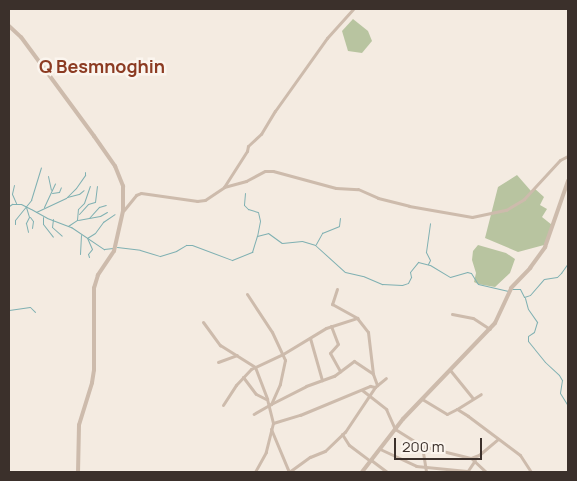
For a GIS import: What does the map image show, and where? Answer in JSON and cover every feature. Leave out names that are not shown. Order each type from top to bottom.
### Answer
[{"type":"street","points":[[224,187],[247,151],[248,146],[260,134],[274,111],[327,38],[353,9]]},
{"type":"street","points":[[9,26],[21,37],[115,166],[123,186],[123,211],[115,248],[98,275],[94,288],[94,370],[79,425],[78,472]]},
{"type":"street","points":[[123,211],[136,195],[141,193],[197,201],[205,200],[224,187],[246,181],[265,171],[273,171],[336,188],[358,188],[378,198],[409,206],[472,217],[506,210],[524,199],[560,160],[568,156]]},
{"type":"street","points":[[362,472],[395,429],[490,329],[501,313],[511,288],[530,268],[545,247],[568,181]]},
{"type":"street","points":[[337,289],[332,304],[357,318],[368,332],[376,386]]},
{"type":"street","points":[[247,294],[272,332],[285,360],[282,374],[270,404]]},
{"type":"street","points":[[452,314],[473,318],[490,329]]},
{"type":"street","points":[[223,405],[243,377],[255,366],[283,354],[331,326],[357,318]]},
{"type":"street","points":[[204,322],[220,345],[255,366],[270,404],[273,423],[266,452],[255,472]]},
{"type":"street","points":[[331,326],[338,344],[330,353],[340,371]]},
{"type":"street","points":[[310,338],[322,380]]},
{"type":"street","points":[[218,362],[237,355]]},
{"type":"street","points":[[254,414],[356,361],[373,374]]},
{"type":"street","points":[[450,370],[473,398]]},
{"type":"street","points":[[243,377],[256,394],[267,399]]},
{"type":"street","points":[[271,429],[289,472],[310,457],[325,451],[342,434],[376,386],[386,378]]},
{"type":"street","points":[[273,423],[370,386],[376,386]]},
{"type":"street","points":[[362,390],[386,409],[395,429],[422,446],[473,460],[486,472]]},
{"type":"street","points":[[422,399],[447,414],[481,394]]},
{"type":"street","points":[[457,408],[520,455],[531,472]]},
{"type":"street","points":[[342,434],[349,445],[387,472]]},
{"type":"street","points":[[379,448],[410,464],[467,472],[473,460],[498,439]]},
{"type":"street","points":[[422,446],[426,472]]},
{"type":"green space","points":[[353,19],[368,31],[372,41],[362,53],[348,51],[342,31]]},
{"type":"green space","points":[[517,175],[531,191],[534,188],[544,197],[540,205],[547,209],[542,217],[552,225],[544,245],[518,252],[485,238],[498,187]]},
{"type":"green space","points":[[478,245],[506,253],[515,259],[510,273],[495,287],[474,282],[476,273],[472,260],[473,251]]},
{"type":"waterway","points":[[15,224],[15,220],[31,200],[41,167]]},
{"type":"waterway","points":[[36,212],[66,198],[76,188],[85,172]]},
{"type":"waterway","points":[[48,176],[51,190]]},
{"type":"waterway","points":[[44,207],[55,183]]},
{"type":"waterway","points":[[14,185],[12,194],[16,203]]},
{"type":"waterway","points":[[68,226],[77,220],[78,209],[84,203],[90,186]]},
{"type":"waterway","points":[[79,214],[88,204],[95,202],[97,186]]},
{"type":"waterway","points":[[52,193],[59,192],[61,187]]},
{"type":"waterway","points":[[67,197],[79,194],[84,190]]},
{"type":"waterway","points":[[245,193],[244,205],[248,209],[258,212],[260,221],[257,236]]},
{"type":"waterway","points":[[9,206],[21,204],[47,218],[71,227],[104,249],[113,248]]},
{"type":"waterway","points":[[78,220],[89,218],[99,207],[106,205]]},
{"type":"waterway","points":[[26,207],[29,217],[26,223],[28,232]]},
{"type":"waterway","points":[[89,218],[100,216],[107,212]]},
{"type":"waterway","points":[[89,257],[88,254],[92,249],[87,238],[95,233],[103,222],[115,214]]},
{"type":"waterway","points":[[30,217],[33,221],[32,228]]},
{"type":"waterway","points":[[43,217],[43,224],[53,237]]},
{"type":"waterway","points":[[316,244],[322,233],[339,226],[340,218]]},
{"type":"waterway","points":[[53,219],[52,227],[62,236]]},
{"type":"waterway","points":[[428,264],[430,260],[426,252],[430,223]]},
{"type":"waterway","points":[[117,247],[140,250],[160,256],[176,251],[186,245],[192,245],[232,260],[252,252],[257,236],[268,233],[282,243],[302,241],[315,245],[345,272],[363,276],[382,284],[402,285],[408,283],[411,277],[410,272],[418,262],[430,265],[450,277],[467,272],[471,273],[478,284],[508,291]]},
{"type":"waterway","points":[[80,254],[81,235]]},
{"type":"waterway","points":[[512,289],[520,289],[524,297],[530,295],[544,279],[557,277],[568,263]]},
{"type":"waterway","points":[[525,298],[528,309],[537,322],[534,332],[528,336],[528,341],[545,362],[559,375],[562,380],[560,393],[568,406]]},
{"type":"waterway","points":[[9,310],[30,307],[35,312]]},
{"type":"district","name":"Q Besmnoghin","points":[[102,66]]}]
